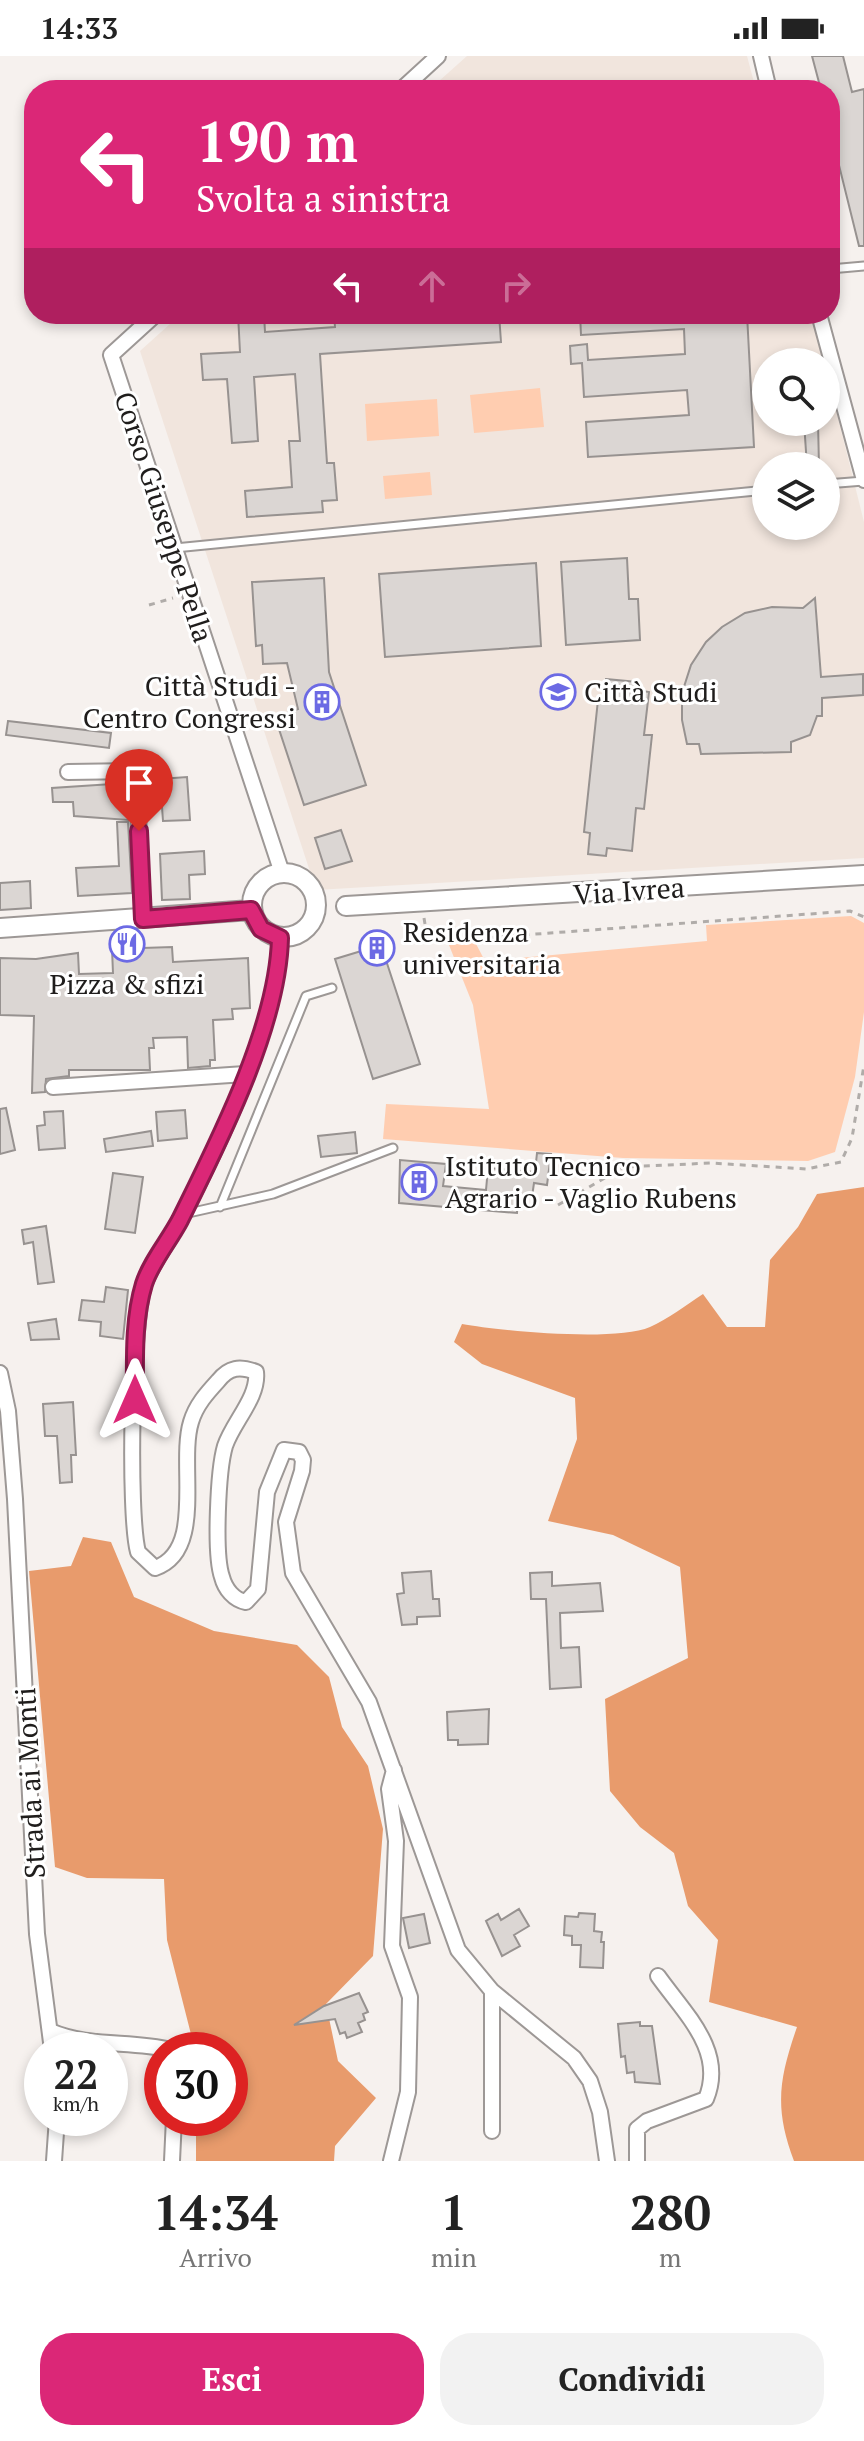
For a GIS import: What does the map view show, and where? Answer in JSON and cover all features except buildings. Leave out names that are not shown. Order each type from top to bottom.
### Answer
[{"type":"main road","points":[[282,873],[293,874],[310,887],[316,908],[308,927],[290,937],[280,938],[261,929],[251,910],[255,890],[262,881],[282,873]]},
{"type":"main road","name":"Via Ivrea","points":[[316,908],[864,875]]},
{"type":"main road","points":[[0,928],[251,910]]},
{"type":"street","points":[[412,80],[438,56]]},
{"type":"street","points":[[761,56],[767,80]]},
{"type":"street","name":"Corso Giuseppe Pella","points":[[145,324],[111,355],[282,873]]},
{"type":"street","points":[[822,324],[864,480]]},
{"type":"street","points":[[68,772],[136,771],[143,919]]},
{"type":"street","points":[[280,938],[268,1013],[245,1074],[213,1152],[144,1283],[139,1314],[134,1493],[138,1552],[155,1568],[173,1560],[183,1542],[187,1450],[194,1413],[225,1372],[237,1368],[256,1372],[254,1392],[231,1427],[224,1451],[220,1575],[238,1601],[253,1599],[258,1589],[267,1492],[284,1450],[299,1452],[303,1460],[302,1471],[286,1522],[293,1573],[369,1702],[458,1950],[492,1991],[574,2058],[590,2081],[600,2112],[607,2161]]},
{"type":"street","points":[[53,1087],[245,1074]]},
{"type":"street","name":"Strada ai Monti","points":[[0,1373],[8,1411],[15,1499],[37,1934],[50,2031]]},
{"type":"street","points":[[391,2161],[408,2092],[410,1997],[392,1946],[396,1841],[389,1789],[394,1769]]},
{"type":"street","points":[[637,2161],[637,2129],[647,2121],[706,2099],[714,2081],[712,2054],[658,1976]]},
{"type":"street","points":[[492,1991],[492,2131]]},
{"type":"street","points":[[50,2031],[76,2042],[144,2044]]},
{"type":"street","points":[[54,2161],[56,2136]]},
{"type":"street","points":[[172,2161],[173,2136]]},
{"type":"lane","points":[[840,268],[864,266]]},
{"type":"lane","points":[[840,483],[864,480]]},
{"type":"lane","points":[[173,548],[752,491]]},
{"type":"lane","points":[[220,1207],[306,996],[332,988]]},
{"type":"lane","points":[[182,1215],[273,1194],[393,1148]]},
{"type":"path","points":[[149,605],[189,594]]},
{"type":"path","points":[[422,903],[428,942],[850,911],[864,917]]},
{"type":"path","points":[[558,1205],[624,1167],[711,1163],[806,1169],[841,1162],[852,1138],[864,1065]]},
{"type":"shaded area","points":[[467,56],[747,56],[753,80],[440,80]]},
{"type":"shaded area","name":"Città Studi","points":[[170,324],[814,324],[820,348],[752,348],[752,436],[840,436],[840,426],[864,522],[864,858],[316,890],[140,351]]},
{"type":"shaded area","points":[[540,388],[544,427],[474,433],[470,395]]},
{"type":"shaded area","points":[[437,399],[439,436],[367,441],[365,404]]},
{"type":"shaded area","points":[[430,472],[432,495],[385,499],[383,476]]},
{"type":"shaded area","points":[[851,916],[864,923],[864,1012],[855,1077],[835,1152],[808,1161],[623,1158],[383,1139],[386,1104],[489,1109],[473,1005],[449,945],[475,942],[485,961],[707,941],[706,925]]},
{"type":"shaded area","points":[[864,1187],[864,2161],[794,2161],[784,2125],[781,2094],[786,2062],[797,2027],[709,2002],[718,1940],[688,1906],[674,1853],[640,1827],[610,1791],[605,1699],[688,1658],[680,1567],[613,1535],[548,1521],[577,1439],[575,1398],[482,1364],[454,1342],[462,1324],[558,1334],[633,1331],[657,1324],[703,1294],[727,1327],[765,1327],[770,1260],[798,1227],[817,1194]]},
{"type":"shaded area","points":[[83,1537],[111,1542],[134,1597],[214,1631],[297,1645],[329,1677],[342,1727],[368,1766],[383,1829],[373,1956],[326,2004],[338,2061],[376,2098],[335,2146],[334,2161],[196,2161],[196,2136],[248,2136],[248,2032],[190,2032],[167,1940],[164,1879],[87,1878],[55,1867],[29,1571],[71,1566]]},
{"type":"place","name":"Città Studi","points":[[558,692]]},
{"type":"place","name":"Città Studi - Centro Congressi","points":[[322,702]]},
{"type":"place","name":"Pizza & sfizi","points":[[127,944]]},
{"type":"place","name":"Residenza universitaria","points":[[377,948]]},
{"type":"place","name":"Istituto Tecnico Agrario - Vaglio Rubens","points":[[419,1182]]},
{"type":"route","points":[[135,1400],[135,1346],[144,1283],[179,1223],[245,1074],[268,1013],[280,938],[261,929],[251,910],[143,919],[139,831]]}]
